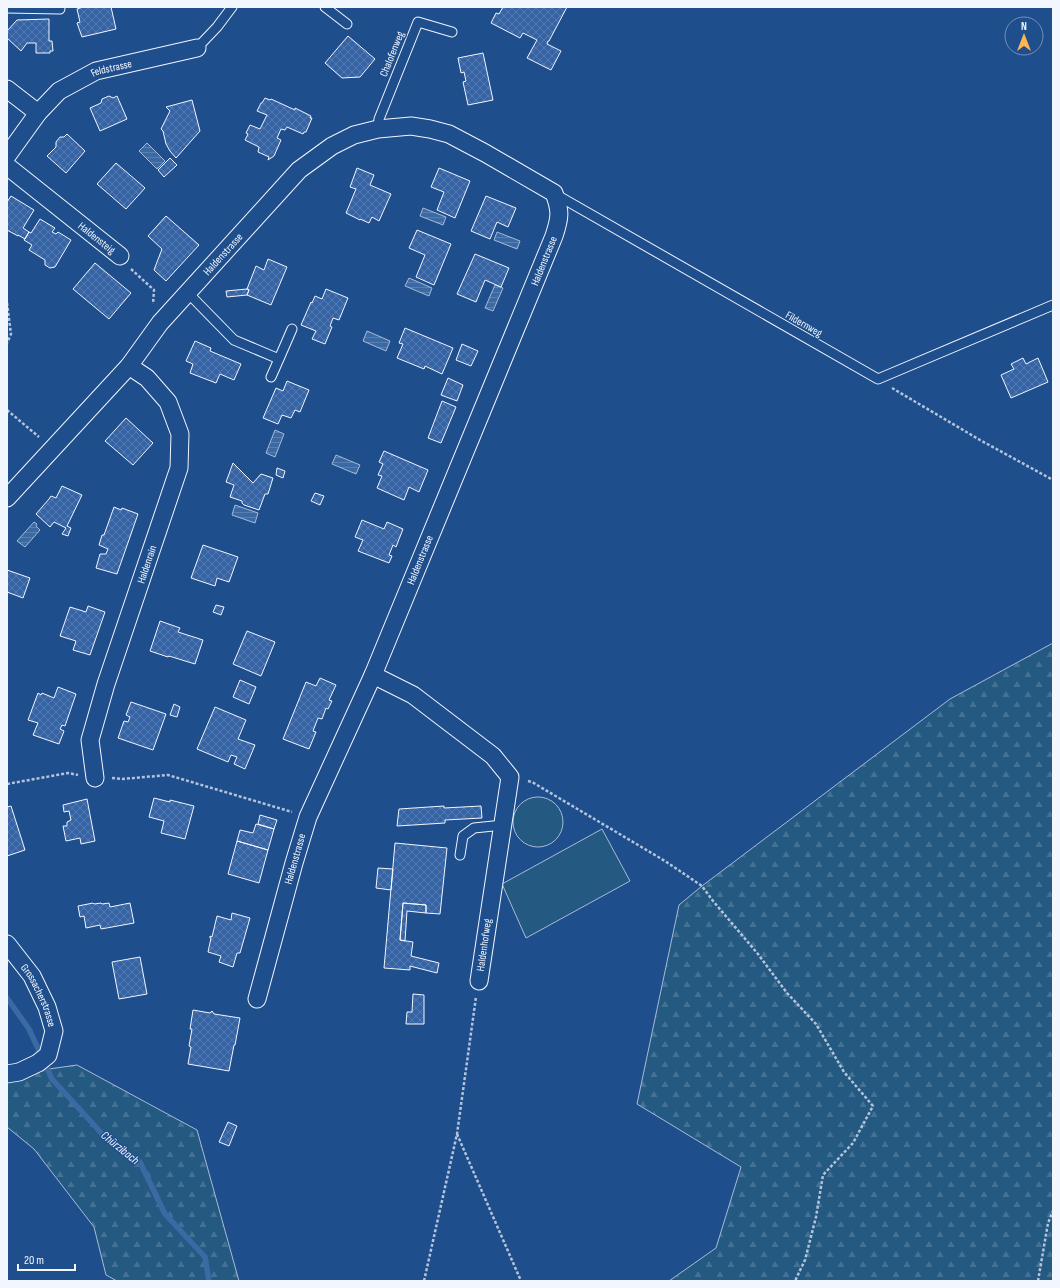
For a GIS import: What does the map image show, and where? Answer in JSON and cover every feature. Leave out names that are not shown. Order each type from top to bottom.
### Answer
[{"type":"street","name":"Feldstrasse","points":[[7,156],[38,113],[59,91],[96,70],[197,48]]},
{"type":"street","points":[[7,89],[38,113]]},
{"type":"street","name":"Haldenstrasse","points":[[7,498],[129,366],[160,324],[299,170],[332,146],[354,136],[378,128],[411,126],[449,134],[554,193],[559,205],[559,222],[554,236],[373,675],[308,817],[257,999]]},
{"type":"street","name":"Haldensteig","points":[[7,166],[120,256]]},
{"type":"street","name":"Haldenrain","points":[[95,778],[90,740],[106,684],[180,468],[180,434],[168,402],[147,378],[129,366]]},
{"type":"street","points":[[373,675],[413,695],[492,756],[510,777]]},
{"type":"street","name":"Haldenhofweg","points":[[479,981],[510,777]]},
{"type":"street","name":"Grossacherstrasse","points":[[7,944],[32,976],[47,1007],[54,1031],[43,1059],[19,1072],[7,1074]]},
{"type":"lane","name":"Feldstrasse","points":[[197,48],[217,27],[232,7]]},
{"type":"lane","points":[[325,7],[347,24]]},
{"type":"lane","points":[[7,8],[60,9]]},
{"type":"lane","name":"Chalofenweg","points":[[378,128],[379,119],[418,22],[452,32]]},
{"type":"lane","name":"Fildernweg","points":[[554,193],[878,379]]},
{"type":"lane","points":[[188,294],[234,340],[279,359]]},
{"type":"lane","points":[[878,379],[1053,305]]},
{"type":"lane","points":[[271,377],[292,328]]},
{"type":"lane","points":[[460,855],[462,836],[474,828],[503,825]]},
{"type":"path","name":"Haldensteig","points":[[120,256],[122,261],[154,290],[153,316],[160,324]]},
{"type":"path","points":[[7,303],[11,334],[7,343]]},
{"type":"path","points":[[878,379],[967,432],[1053,480]]},
{"type":"path","points":[[7,410],[52,448]]},
{"type":"path","points":[[7,784],[68,773],[95,778],[122,779],[168,775],[308,817]]},
{"type":"path","points":[[510,777],[532,782],[665,861],[702,886],[758,954],[787,993],[816,1024],[844,1072],[873,1106],[853,1143],[823,1175],[816,1217],[805,1260],[795,1281]]},
{"type":"path","name":"Haldenhofweg","points":[[424,1281],[457,1134],[479,981]]},
{"type":"path","points":[[457,1134],[521,1281]]},
{"type":"path","points":[[1038,1281],[1048,1223],[1053,1211]]},
{"type":"green space","points":[[1053,643],[1053,1281],[669,1281],[716,1248],[741,1167],[637,1104],[679,905],[702,886],[950,699]]},
{"type":"green space","points":[[533,797],[543,797],[556,804],[563,817],[563,827],[556,840],[543,847],[533,847],[524,843],[517,836],[513,827],[513,817],[517,808],[524,801]]},
{"type":"green space","points":[[602,829],[630,881],[526,938],[502,884]]},
{"type":"green space","points":[[77,1065],[197,1130],[239,1281],[117,1281],[106,1275],[94,1227],[34,1149],[7,1127],[7,1075]]},
{"type":"shaded area","points":[[147,143],[165,161],[157,169],[139,151]]},
{"type":"shaded area","points":[[423,208],[446,217],[443,225],[420,216]]},
{"type":"shaded area","points":[[497,232],[520,241],[517,249],[494,240]]},
{"type":"shaded area","points":[[409,278],[432,288],[429,296],[405,286]]},
{"type":"shaded area","points":[[495,285],[503,288],[493,311],[485,308]]},
{"type":"shaded area","points":[[367,331],[390,341],[386,351],[363,341]]},
{"type":"shaded area","points":[[275,430],[284,434],[275,457],[266,453]]},
{"type":"shaded area","points":[[336,455],[360,465],[356,474],[332,464]]},
{"type":"shaded area","points":[[235,505],[258,513],[255,523],[232,515]]},
{"type":"shaded area","points":[[34,522],[40,530],[25,547],[17,541]]},
{"type":"building","points":[[83,7],[111,7],[116,29],[82,37],[77,23],[80,22],[77,9]]},
{"type":"building","points":[[503,7],[567,7],[547,44],[561,51],[551,70],[527,58],[537,40],[523,33],[520,38],[491,23],[496,13],[499,14]]},
{"type":"building","points":[[49,19],[49,41],[52,41],[53,51],[50,51],[50,53],[36,53],[36,43],[27,43],[21,51],[7,38],[7,31],[17,20]]},
{"type":"building","points":[[348,36],[375,59],[360,77],[342,78],[325,63]]},
{"type":"building","points":[[483,53],[493,100],[468,105],[463,82],[466,81],[464,72],[461,73],[458,58]]},
{"type":"building","points":[[109,96],[113,98],[117,96],[127,119],[100,131],[90,108],[101,103],[102,99]]},
{"type":"building","points":[[265,98],[271,99],[295,110],[295,108],[311,116],[310,118],[312,118],[306,132],[303,134],[287,127],[285,130],[281,129],[277,138],[281,140],[274,156],[268,160],[269,157],[258,152],[259,147],[245,140],[248,134],[246,133],[250,125],[260,129],[267,115],[257,111]]},
{"type":"building","points":[[192,100],[200,131],[176,158],[166,144],[163,131],[161,129],[170,111],[166,107]]},
{"type":"building","points":[[67,134],[85,151],[66,173],[47,156],[56,147],[56,142],[60,137],[64,137]]},
{"type":"building","points":[[170,158],[177,165],[164,177],[158,170]]},
{"type":"building","points":[[116,163],[145,188],[126,209],[97,184]]},
{"type":"building","points":[[357,168],[374,175],[370,185],[391,194],[379,221],[372,217],[369,223],[346,213],[356,189],[350,187]]},
{"type":"building","points":[[439,168],[470,181],[455,218],[437,210],[444,192],[431,187]]},
{"type":"building","points":[[11,196],[34,210],[23,228],[29,232],[25,239],[7,230],[7,202]]},
{"type":"building","points":[[486,196],[516,208],[508,227],[497,222],[490,239],[471,231]]},
{"type":"building","points":[[166,216],[199,245],[166,281],[154,270],[162,249],[148,236]]},
{"type":"building","points":[[40,219],[55,228],[52,232],[56,234],[58,232],[71,240],[55,267],[50,268],[45,265],[45,260],[29,250],[32,245],[24,240],[29,232],[31,233]]},
{"type":"building","points":[[417,230],[451,244],[434,285],[416,277],[425,255],[409,248]]},
{"type":"building","points":[[475,254],[509,268],[501,287],[485,280],[476,302],[457,294]]},
{"type":"building","points":[[268,259],[287,267],[271,305],[247,295],[249,290],[247,289],[256,266],[264,270]]},
{"type":"building","points":[[95,263],[131,293],[109,319],[73,289]]},
{"type":"building","points":[[326,289],[348,298],[339,320],[333,318],[330,326],[332,327],[325,344],[312,339],[316,331],[301,325],[315,296],[322,299]]},
{"type":"building","points":[[249,290],[247,295],[227,297],[226,291]]},
{"type":"building","points":[[405,328],[453,348],[442,374],[425,366],[424,369],[397,358],[403,344],[399,343]]},
{"type":"building","points":[[195,341],[211,348],[210,351],[241,364],[234,380],[220,374],[216,383],[190,373],[193,364],[186,361]]},
{"type":"building","points":[[462,344],[478,351],[471,366],[456,360]]},
{"type":"building","points":[[1023,358],[1026,364],[1038,358],[1048,382],[1011,398],[1001,375],[1014,369],[1011,364]]},
{"type":"building","points":[[448,378],[463,385],[457,401],[441,395]]},
{"type":"building","points":[[287,381],[309,390],[300,412],[295,410],[291,418],[282,415],[278,424],[263,418],[276,388],[283,391]]},
{"type":"building","points":[[442,401],[456,407],[441,443],[428,438]]},
{"type":"building","points":[[126,418],[153,443],[133,465],[105,441]]},
{"type":"building","points":[[384,451],[428,470],[419,492],[409,487],[404,500],[377,488],[382,476],[378,475],[383,464],[379,462]]},
{"type":"building","points":[[233,463],[253,483],[261,474],[273,478],[268,494],[265,494],[259,510],[244,505],[242,501],[230,497],[234,485],[226,482]]},
{"type":"building","points":[[277,468],[285,471],[283,478],[276,475]]},
{"type":"building","points":[[62,486],[82,495],[67,526],[71,528],[68,536],[62,534],[66,528],[54,522],[50,527],[36,514],[51,496],[56,498]]},
{"type":"building","points":[[315,493],[324,496],[320,505],[311,501]]},
{"type":"building","points":[[114,507],[121,510],[122,508],[138,514],[117,574],[96,568],[100,554],[106,554],[108,549],[99,545]]},
{"type":"building","points":[[362,520],[384,529],[387,522],[403,529],[396,547],[393,545],[389,555],[392,556],[389,563],[358,551],[363,540],[355,537]]},
{"type":"building","points":[[203,545],[238,557],[229,582],[217,578],[215,586],[191,578]]},
{"type":"building","points":[[7,570],[30,578],[23,598],[7,592]]},
{"type":"building","points":[[216,605],[224,607],[221,615],[213,612]]},
{"type":"building","points":[[88,606],[105,612],[90,655],[73,650],[76,641],[60,636],[70,607],[86,612]]},
{"type":"building","points":[[160,621],[180,628],[178,632],[203,640],[195,664],[150,651]]},
{"type":"building","points":[[247,631],[275,642],[261,676],[233,664]]},
{"type":"building","points":[[320,678],[336,685],[329,700],[332,701],[328,709],[326,708],[322,719],[318,718],[313,731],[316,732],[309,749],[283,739],[306,682],[316,686]]},
{"type":"building","points":[[240,680],[256,687],[249,704],[233,697]]},
{"type":"building","points":[[58,687],[76,694],[65,726],[62,725],[60,729],[64,731],[59,744],[33,735],[38,723],[28,720],[38,693],[54,698]]},
{"type":"building","points":[[131,702],[166,714],[153,750],[118,738],[124,721],[128,722],[130,717],[126,715]]},
{"type":"building","points":[[174,704],[180,707],[177,717],[170,715]]},
{"type":"building","points":[[215,707],[246,720],[238,739],[255,745],[245,769],[234,764],[237,757],[231,755],[228,762],[197,749]]},
{"type":"building","points":[[154,798],[194,806],[185,839],[161,833],[164,821],[149,817]]},
{"type":"building","points":[[87,799],[95,841],[81,844],[80,838],[66,841],[63,826],[67,826],[67,822],[71,820],[69,811],[64,812],[63,805]]},
{"type":"building","points":[[11,806],[25,850],[7,856],[7,807]]},
{"type":"building","points":[[444,806],[444,808],[481,806],[482,818],[445,820],[445,823],[397,826],[399,809]]},
{"type":"building","points":[[260,815],[277,820],[274,829],[258,824]]},
{"type":"building","points":[[256,824],[274,829],[268,850],[237,841],[240,830],[253,833]]},
{"type":"building","points":[[237,841],[268,850],[259,883],[228,874]]},
{"type":"building","points":[[395,843],[447,848],[440,914],[426,913],[426,905],[403,903],[400,940],[413,942],[411,956],[439,963],[437,973],[410,966],[410,970],[384,968]]},
{"type":"building","points":[[378,868],[393,869],[391,890],[376,888]]},
{"type":"building","points":[[93,903],[109,903],[110,907],[130,903],[134,923],[101,929],[100,925],[86,928],[84,916],[80,917],[78,906]]},
{"type":"building","points":[[403,903],[426,905],[426,913],[407,911],[405,941],[400,940]]},
{"type":"building","points":[[232,913],[250,918],[240,953],[237,953],[233,967],[219,962],[221,956],[208,952],[211,938],[210,936],[212,937],[217,916],[231,920]]},
{"type":"building","points":[[140,957],[147,994],[119,999],[112,962]]},
{"type":"building","points":[[413,994],[424,995],[424,1024],[406,1024],[407,1012],[412,1012]]},
{"type":"building","points":[[193,1010],[210,1013],[212,1011],[214,1014],[240,1018],[229,1071],[188,1064],[191,1047],[189,1046]]},
{"type":"building","points":[[228,1122],[237,1126],[229,1146],[219,1142]]},
{"type":"waterway","name":"Chürzibach","points":[[7,998],[29,1029],[52,1079],[104,1136],[140,1162],[165,1214],[205,1257],[209,1281]]}]
